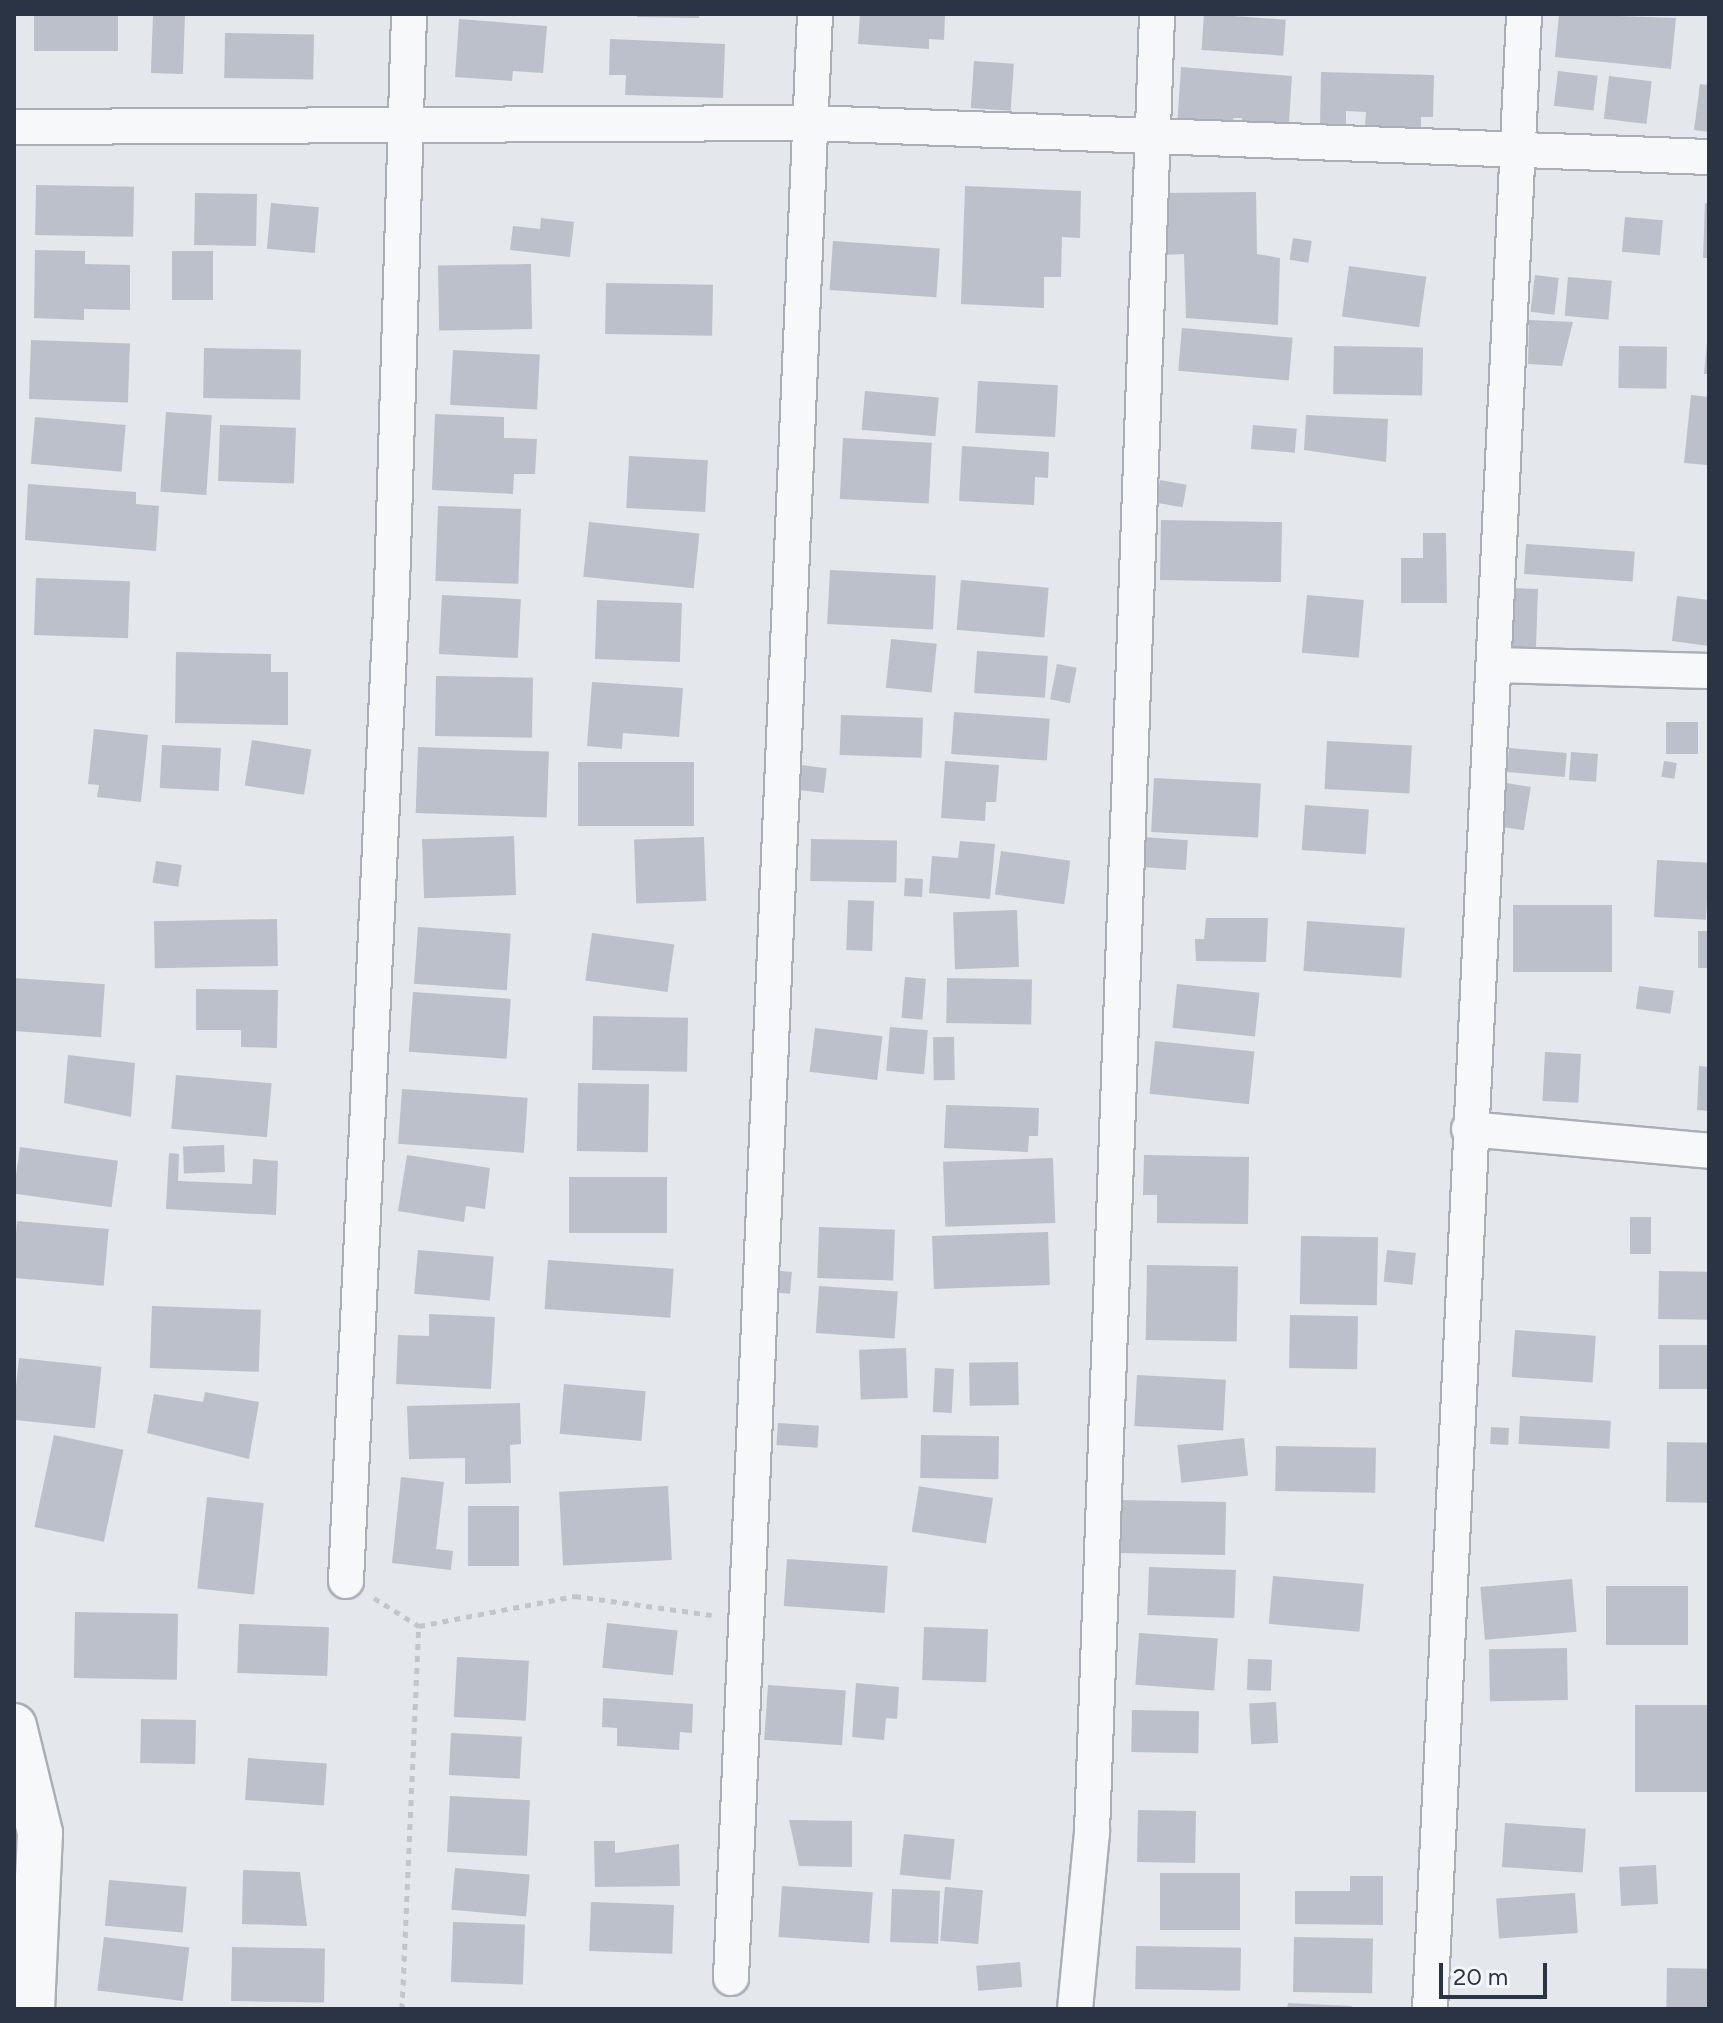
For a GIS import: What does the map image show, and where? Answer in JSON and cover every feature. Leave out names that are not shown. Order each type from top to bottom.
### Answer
[{"type":"street","points":[[346,1581],[392,603],[403,127],[409,14]]},
{"type":"street","points":[[731,1978],[815,14]]},
{"type":"street","points":[[1075,2009],[1092,1832],[1157,14]]},
{"type":"street","points":[[1430,2009],[1469,1129],[1495,665],[1524,14]]},
{"type":"street","points":[[14,127],[811,123],[1709,157]]},
{"type":"street","points":[[1495,665],[1709,671]]},
{"type":"street","points":[[1469,1129],[1709,1151]]},
{"type":"street","points":[[14,1726],[40,1833],[26,2005]]},
{"type":"path","points":[[346,1581],[419,1626],[575,1596],[745,1619]]},
{"type":"path","points":[[402,2009],[419,1626]]},
{"type":"building","points":[[34,14],[118,14],[118,51],[34,51]]},
{"type":"building","points":[[153,14],[185,15],[183,74],[151,73]]},
{"type":"building","points":[[637,14],[699,14],[699,18],[637,17]]},
{"type":"building","points":[[860,14],[945,14],[944,40],[929,39],[929,49],[858,44]]},
{"type":"building","points":[[1204,14],[1286,20],[1283,56],[1201,50]]},
{"type":"building","points":[[1559,14],[1676,18],[1671,69],[1555,57]]},
{"type":"building","points":[[459,19],[547,26],[543,73],[513,71],[512,81],[455,77]]},
{"type":"building","points":[[225,33],[314,35],[313,80],[224,78]]},
{"type":"building","points":[[610,39],[725,44],[723,98],[625,95],[626,75],[609,75]]},
{"type":"building","points":[[974,61],[1014,64],[1011,111],[971,108]]},
{"type":"building","points":[[1181,67],[1292,76],[1288,137],[1241,134],[1242,118],[1234,118],[1227,132],[1177,128]]},
{"type":"building","points":[[1558,71],[1598,76],[1593,111],[1554,106]]},
{"type":"building","points":[[1321,72],[1434,75],[1433,117],[1421,117],[1421,128],[1365,126],[1366,112],[1346,111],[1346,126],[1320,125]]},
{"type":"building","points":[[1609,76],[1652,81],[1646,124],[1604,119]]},
{"type":"building","points":[[1700,84],[1709,85],[1709,132],[1694,130]]},
{"type":"building","points":[[36,185],[134,187],[133,237],[35,235]]},
{"type":"building","points":[[965,186],[1081,191],[1080,238],[1062,237],[1061,277],[1044,277],[1044,308],[961,304]]},
{"type":"building","points":[[1256,192],[1257,254],[1280,258],[1278,325],[1186,318],[1184,254],[1164,255],[1163,193]]},
{"type":"building","points":[[195,193],[257,194],[256,246],[194,245]]},
{"type":"building","points":[[271,203],[319,207],[315,253],[267,249]]},
{"type":"building","points":[[1705,203],[1709,204],[1709,258],[1703,258]]},
{"type":"building","points":[[1625,217],[1663,220],[1660,255],[1622,252]]},
{"type":"building","points":[[541,218],[574,222],[570,257],[510,250],[513,226],[540,229]]},
{"type":"building","points":[[1293,238],[1312,241],[1308,263],[1290,260]]},
{"type":"building","points":[[833,241],[940,248],[936,297],[830,290]]},
{"type":"building","points":[[35,250],[85,251],[85,264],[130,265],[130,310],[84,309],[84,320],[34,318]]},
{"type":"building","points":[[172,251],[213,251],[213,300],[172,300]]},
{"type":"building","points":[[531,264],[532,329],[439,331],[438,266]]},
{"type":"building","points":[[1349,266],[1426,277],[1419,327],[1342,317]]},
{"type":"building","points":[[1535,275],[1559,278],[1554,315],[1530,312]]},
{"type":"building","points":[[1568,277],[1612,281],[1608,320],[1565,316]]},
{"type":"building","points":[[606,283],[713,285],[712,336],[605,334]]},
{"type":"building","points":[[1529,320],[1573,322],[1562,366],[1528,364]]},
{"type":"building","points":[[1182,328],[1293,338],[1289,381],[1178,371]]},
{"type":"building","points":[[31,340],[130,343],[128,402],[29,399]]},
{"type":"building","points":[[1707,343],[1709,374],[1704,374]]},
{"type":"building","points":[[1334,346],[1423,348],[1422,396],[1333,394]]},
{"type":"building","points":[[1619,346],[1667,347],[1666,389],[1618,388]]},
{"type":"building","points":[[204,348],[301,350],[300,400],[203,398]]},
{"type":"building","points":[[453,350],[540,355],[537,409],[450,405]]},
{"type":"building","points":[[978,381],[1058,385],[1055,437],[975,433]]},
{"type":"building","points":[[865,391],[939,397],[935,436],[862,430]]},
{"type":"building","points":[[1691,395],[1709,397],[1707,465],[1684,463]]},
{"type":"building","points":[[166,412],[212,415],[206,495],[160,492]]},
{"type":"building","points":[[435,414],[504,417],[504,438],[537,439],[535,474],[514,474],[513,494],[432,490]]},
{"type":"building","points":[[1306,415],[1388,419],[1386,462],[1304,450]]},
{"type":"building","points":[[35,417],[126,425],[122,472],[31,464]]},
{"type":"building","points":[[220,425],[296,428],[294,484],[218,481]]},
{"type":"building","points":[[1253,425],[1297,429],[1295,453],[1251,449]]},
{"type":"building","points":[[843,438],[932,443],[929,504],[840,499]]},
{"type":"building","points":[[962,446],[1049,452],[1048,478],[1035,477],[1034,505],[959,501]]},
{"type":"building","points":[[629,456],[708,460],[705,512],[626,508]]},
{"type":"building","points":[[1160,480],[1187,485],[1183,507],[1156,503]]},
{"type":"building","points":[[28,484],[136,492],[136,504],[159,506],[156,551],[25,540]]},
{"type":"building","points":[[438,506],[521,509],[518,584],[435,581]]},
{"type":"building","points":[[1161,520],[1282,522],[1281,582],[1160,580]]},
{"type":"building","points":[[589,522],[699,534],[694,588],[583,577]]},
{"type":"building","points":[[1423,533],[1446,533],[1447,603],[1401,603],[1401,558],[1423,558]]},
{"type":"building","points":[[1526,544],[1635,552],[1633,582],[1524,574]]},
{"type":"building","points":[[830,570],[936,576],[933,629],[827,624]]},
{"type":"building","points":[[36,578],[130,581],[128,638],[34,635]]},
{"type":"building","points":[[961,580],[1049,588],[1044,637],[957,630]]},
{"type":"building","points":[[1509,588],[1538,589],[1536,649],[1507,648]]},
{"type":"building","points":[[442,595],[521,599],[518,658],[439,654]]},
{"type":"building","points":[[1307,595],[1364,600],[1359,658],[1302,653]]},
{"type":"building","points":[[1677,596],[1709,600],[1709,646],[1672,641]]},
{"type":"building","points":[[597,600],[682,603],[680,662],[595,659]]},
{"type":"building","points":[[891,639],[937,644],[932,693],[886,688]]},
{"type":"building","points":[[977,651],[1048,656],[1045,698],[974,693]]},
{"type":"building","points":[[176,652],[271,654],[271,672],[288,672],[288,725],[175,723]]},
{"type":"building","points":[[1057,664],[1077,668],[1070,703],[1050,699]]},
{"type":"building","points":[[436,676],[533,678],[532,738],[435,736]]},
{"type":"building","points":[[592,682],[683,688],[679,737],[623,733],[622,749],[587,746]]},
{"type":"building","points":[[954,712],[1050,719],[1047,761],[951,754]]},
{"type":"building","points":[[841,715],[923,718],[922,758],[840,755]]},
{"type":"building","points":[[1666,722],[1698,722],[1698,754],[1666,754]]},
{"type":"building","points":[[94,729],[148,735],[141,802],[97,797],[99,785],[88,784]]},
{"type":"building","points":[[252,740],[311,749],[304,795],[245,785]]},
{"type":"building","points":[[1327,741],[1412,745],[1409,793],[1324,789]]},
{"type":"building","points":[[162,745],[221,748],[219,791],[160,788]]},
{"type":"building","points":[[418,747],[549,752],[547,818],[416,813]]},
{"type":"building","points":[[1509,748],[1567,753],[1565,777],[1507,772]]},
{"type":"building","points":[[1571,752],[1598,754],[1596,782],[1569,780]]},
{"type":"building","points":[[945,761],[999,765],[996,802],[986,802],[985,821],[941,818]]},
{"type":"building","points":[[1664,761],[1677,763],[1674,779],[1661,777]]},
{"type":"building","points":[[578,762],[694,762],[694,826],[578,826]]},
{"type":"building","points":[[792,764],[827,768],[824,793],[789,789]]},
{"type":"building","points":[[1154,778],[1261,784],[1258,838],[1151,832]]},
{"type":"building","points":[[1506,783],[1531,787],[1524,830],[1499,826]]},
{"type":"building","points":[[1305,805],[1369,809],[1366,854],[1302,850]]},
{"type":"building","points":[[514,836],[516,895],[424,898],[422,839]]},
{"type":"building","points":[[704,837],[706,901],[636,903],[634,839]]},
{"type":"building","points":[[1143,837],[1188,840],[1186,870],[1141,867]]},
{"type":"building","points":[[811,839],[897,841],[896,882],[810,881]]},
{"type":"building","points":[[960,841],[995,844],[990,899],[929,893],[932,856],[958,858]]},
{"type":"building","points":[[1001,851],[1070,861],[1064,904],[995,895]]},
{"type":"building","points":[[1657,860],[1709,863],[1706,920],[1654,917]]},
{"type":"building","points":[[156,861],[182,865],[178,887],[153,883]]},
{"type":"building","points":[[905,878],[923,879],[922,897],[904,896]]},
{"type":"building","points":[[848,900],[874,901],[872,951],[846,950]]},
{"type":"building","points":[[1513,905],[1612,905],[1612,972],[1513,972]]},
{"type":"building","points":[[1017,910],[1019,967],[955,969],[953,912]]},
{"type":"building","points":[[1206,918],[1268,918],[1266,962],[1196,961],[1195,939],[1204,939]]},
{"type":"building","points":[[277,919],[278,966],[155,968],[154,921]]},
{"type":"building","points":[[1307,921],[1405,928],[1401,978],[1304,971]]},
{"type":"building","points":[[418,927],[511,933],[507,990],[414,984]]},
{"type":"building","points":[[1698,931],[1709,931],[1709,968],[1698,968]]},
{"type":"building","points":[[592,933],[674,945],[668,992],[585,981]]},
{"type":"building","points":[[905,977],[926,979],[922,1020],[901,1018]]},
{"type":"building","points":[[14,978],[105,984],[101,1037],[14,1031]]},
{"type":"building","points":[[947,978],[1032,979],[1031,1024],[946,1023]]},
{"type":"building","points":[[1177,984],[1260,993],[1255,1036],[1172,1028]]},
{"type":"building","points":[[1639,986],[1674,991],[1670,1014],[1636,1009]]},
{"type":"building","points":[[196,989],[278,990],[277,1048],[241,1047],[241,1030],[196,1030]]},
{"type":"building","points":[[413,992],[511,999],[507,1059],[409,1052]]},
{"type":"building","points":[[593,1016],[688,1018],[687,1072],[592,1070]]},
{"type":"building","points":[[890,1027],[928,1030],[924,1074],[886,1071]]},
{"type":"building","points":[[815,1028],[882,1036],[877,1080],[810,1072]]},
{"type":"building","points":[[933,1037],[954,1037],[955,1080],[934,1080]]},
{"type":"building","points":[[1155,1041],[1254,1051],[1249,1104],[1149,1094]]},
{"type":"building","points":[[1545,1052],[1581,1054],[1578,1103],[1542,1101]]},
{"type":"building","points":[[68,1055],[135,1063],[131,1117],[64,1103]]},
{"type":"building","points":[[1699,1066],[1709,1067],[1709,1111],[1697,1110]]},
{"type":"building","points":[[176,1075],[272,1083],[267,1137],[171,1129]]},
{"type":"building","points":[[578,1083],[649,1084],[648,1152],[577,1151]]},
{"type":"building","points":[[402,1089],[528,1098],[524,1153],[398,1144]]},
{"type":"building","points":[[946,1105],[1039,1108],[1038,1136],[1029,1136],[1028,1152],[944,1148]]},
{"type":"building","points":[[224,1145],[225,1172],[184,1173],[183,1146]]},
{"type":"building","points":[[20,1147],[118,1161],[111,1207],[14,1194]]},
{"type":"building","points":[[169,1153],[179,1154],[178,1181],[252,1184],[253,1159],[278,1161],[276,1215],[166,1209]]},
{"type":"building","points":[[407,1155],[490,1168],[485,1209],[466,1206],[464,1222],[398,1211]]},
{"type":"building","points":[[1144,1155],[1249,1157],[1248,1224],[1157,1223],[1157,1195],[1143,1195]]},
{"type":"building","points":[[1053,1158],[1055,1223],[945,1227],[943,1162]]},
{"type":"building","points":[[569,1177],[667,1177],[667,1233],[569,1233]]},
{"type":"building","points":[[1630,1217],[1651,1217],[1651,1254],[1630,1254]]},
{"type":"building","points":[[17,1221],[109,1229],[104,1286],[14,1278]]},
{"type":"building","points":[[819,1227],[895,1230],[893,1281],[817,1278]]},
{"type":"building","points":[[1048,1232],[1050,1285],[934,1289],[932,1236]]},
{"type":"building","points":[[1301,1236],[1378,1237],[1377,1305],[1300,1304]]},
{"type":"building","points":[[418,1250],[494,1257],[490,1300],[414,1294]]},
{"type":"building","points":[[1387,1250],[1416,1253],[1412,1285],[1384,1282]]},
{"type":"building","points":[[548,1260],[674,1269],[670,1318],[545,1309]]},
{"type":"building","points":[[1147,1265],[1238,1267],[1237,1342],[1146,1340]]},
{"type":"building","points":[[770,1270],[792,1272],[790,1294],[768,1292]]},
{"type":"building","points":[[1659,1271],[1709,1272],[1708,1320],[1658,1319]]},
{"type":"building","points":[[819,1286],[898,1292],[895,1338],[816,1333]]},
{"type":"building","points":[[152,1306],[261,1310],[259,1372],[150,1368]]},
{"type":"building","points":[[429,1314],[495,1317],[491,1389],[396,1384],[398,1335],[429,1336]]},
{"type":"building","points":[[1290,1315],[1358,1316],[1357,1369],[1289,1368]]},
{"type":"building","points":[[1515,1330],[1596,1336],[1593,1383],[1512,1377]]},
{"type":"building","points":[[1659,1345],[1709,1345],[1709,1389],[1659,1389]]},
{"type":"building","points":[[906,1348],[908,1398],[861,1400],[859,1350]]},
{"type":"building","points":[[19,1358],[102,1367],[95,1428],[14,1420]]},
{"type":"building","points":[[1018,1362],[1019,1405],[970,1406],[969,1363]]},
{"type":"building","points":[[935,1368],[954,1369],[952,1413],[933,1412]]},
{"type":"building","points":[[1137,1375],[1226,1380],[1223,1431],[1134,1426]]},
{"type":"building","points":[[564,1384],[646,1391],[641,1441],[560,1434]]},
{"type":"building","points":[[205,1392],[259,1402],[249,1459],[147,1433],[154,1394],[203,1402]]},
{"type":"building","points":[[520,1403],[521,1444],[510,1445],[511,1483],[465,1484],[465,1458],[409,1459],[407,1406]]},
{"type":"building","points":[[1520,1416],[1611,1421],[1609,1449],[1519,1444]]},
{"type":"building","points":[[778,1423],[819,1426],[817,1448],[776,1445]]},
{"type":"building","points":[[1491,1427],[1509,1428],[1508,1445],[1490,1444]]},
{"type":"building","points":[[54,1435],[123,1450],[104,1542],[34,1527]]},
{"type":"building","points":[[921,1435],[999,1436],[998,1479],[920,1478]]},
{"type":"building","points":[[1244,1438],[1248,1476],[1181,1483],[1177,1445]]},
{"type":"building","points":[[1667,1442],[1709,1443],[1708,1503],[1666,1502]]},
{"type":"building","points":[[1276,1446],[1376,1448],[1375,1493],[1275,1491]]},
{"type":"building","points":[[401,1477],[444,1482],[436,1549],[453,1551],[451,1570],[392,1563]]},
{"type":"building","points":[[668,1486],[672,1560],[563,1566],[559,1492]]},
{"type":"building","points":[[919,1486],[993,1498],[986,1543],[912,1532]]},
{"type":"building","points":[[207,1497],[264,1503],[254,1594],[197,1588]]},
{"type":"building","points":[[1117,1500],[1226,1502],[1225,1555],[1116,1553]]},
{"type":"building","points":[[468,1506],[519,1506],[519,1566],[468,1566]]},
{"type":"building","points":[[787,1559],[888,1566],[884,1613],[784,1606]]},
{"type":"building","points":[[1149,1567],[1236,1570],[1234,1618],[1147,1615]]},
{"type":"building","points":[[1273,1576],[1364,1584],[1359,1632],[1269,1624]]},
{"type":"building","points":[[1572,1579],[1577,1632],[1485,1640],[1480,1587]]},
{"type":"building","points":[[1606,1586],[1688,1586],[1688,1645],[1606,1645]]},
{"type":"building","points":[[75,1612],[178,1614],[177,1680],[74,1678]]},
{"type":"building","points":[[607,1623],[678,1630],[673,1675],[602,1668]]},
{"type":"building","points":[[239,1624],[329,1627],[327,1676],[237,1673]]},
{"type":"building","points":[[924,1627],[988,1629],[986,1682],[922,1680]]},
{"type":"building","points":[[1139,1633],[1218,1639],[1214,1690],[1135,1685]]},
{"type":"building","points":[[1567,1648],[1568,1700],[1490,1701],[1489,1649]]},
{"type":"building","points":[[457,1657],[529,1661],[526,1721],[454,1717]]},
{"type":"building","points":[[1248,1659],[1272,1660],[1271,1691],[1247,1690]]},
{"type":"building","points":[[856,1683],[899,1687],[897,1719],[886,1718],[884,1740],[852,1737]]},
{"type":"building","points":[[768,1685],[846,1690],[842,1745],[764,1740]]},
{"type":"building","points":[[603,1698],[693,1704],[692,1733],[680,1732],[679,1750],[617,1746],[617,1728],[602,1727]]},
{"type":"building","points":[[1276,1702],[1278,1743],[1251,1744],[1249,1703]]},
{"type":"building","points":[[1635,1705],[1709,1705],[1709,1792],[1635,1792]]},
{"type":"building","points":[[1132,1710],[1199,1711],[1198,1753],[1131,1752]]},
{"type":"building","points":[[141,1719],[196,1720],[195,1764],[140,1763]]},
{"type":"building","points":[[451,1733],[522,1737],[520,1779],[449,1775]]},
{"type":"building","points":[[248,1758],[327,1764],[324,1805],[245,1800]]},
{"type":"building","points":[[450,1796],[530,1800],[527,1856],[447,1852]]},
{"type":"building","points":[[1138,1810],[1196,1811],[1195,1863],[1137,1862]]},
{"type":"building","points":[[789,1820],[852,1821],[852,1867],[799,1866]]},
{"type":"building","points":[[1505,1823],[1586,1829],[1583,1873],[1502,1867]]},
{"type":"building","points":[[904,1834],[955,1839],[950,1880],[900,1875]]},
{"type":"building","points":[[594,1841],[615,1841],[615,1853],[679,1844],[680,1886],[595,1887]]},
{"type":"building","points":[[1656,1865],[1658,1904],[1621,1906],[1619,1867]]},
{"type":"building","points":[[455,1868],[530,1875],[526,1916],[451,1910]]},
{"type":"building","points":[[243,1870],[300,1872],[307,1926],[242,1924]]},
{"type":"building","points":[[1160,1873],[1240,1873],[1240,1930],[1160,1930]]},
{"type":"building","points":[[1350,1876],[1383,1876],[1383,1925],[1295,1924],[1295,1891],[1350,1891]]},
{"type":"building","points":[[109,1880],[187,1887],[183,1933],[105,1926]]},
{"type":"building","points":[[782,1886],[873,1892],[869,1943],[778,1937]]},
{"type":"building","points":[[945,1887],[983,1890],[978,1944],[940,1941]]},
{"type":"building","points":[[892,1889],[940,1891],[938,1944],[890,1942]]},
{"type":"building","points":[[1575,1893],[1578,1933],[1499,1938],[1496,1899]]},
{"type":"building","points":[[591,1902],[674,1905],[672,1954],[589,1951]]},
{"type":"building","points":[[453,1922],[525,1925],[523,1984],[451,1982]]},
{"type":"building","points":[[104,1937],[189,1947],[183,2001],[97,1991]]},
{"type":"building","points":[[1294,1937],[1373,1938],[1372,1993],[1293,1992]]},
{"type":"building","points":[[1136,1946],[1241,1948],[1240,1991],[1135,1989]]},
{"type":"building","points":[[232,1947],[325,1949],[324,2003],[231,2001]]},
{"type":"building","points":[[1020,1962],[1022,1987],[978,1991],[976,1966]]},
{"type":"building","points":[[1667,1968],[1709,1969],[1708,2009],[1666,2009]]},
{"type":"building","points":[[1288,2003],[1352,2006],[1352,2009],[1287,2009]]}]
